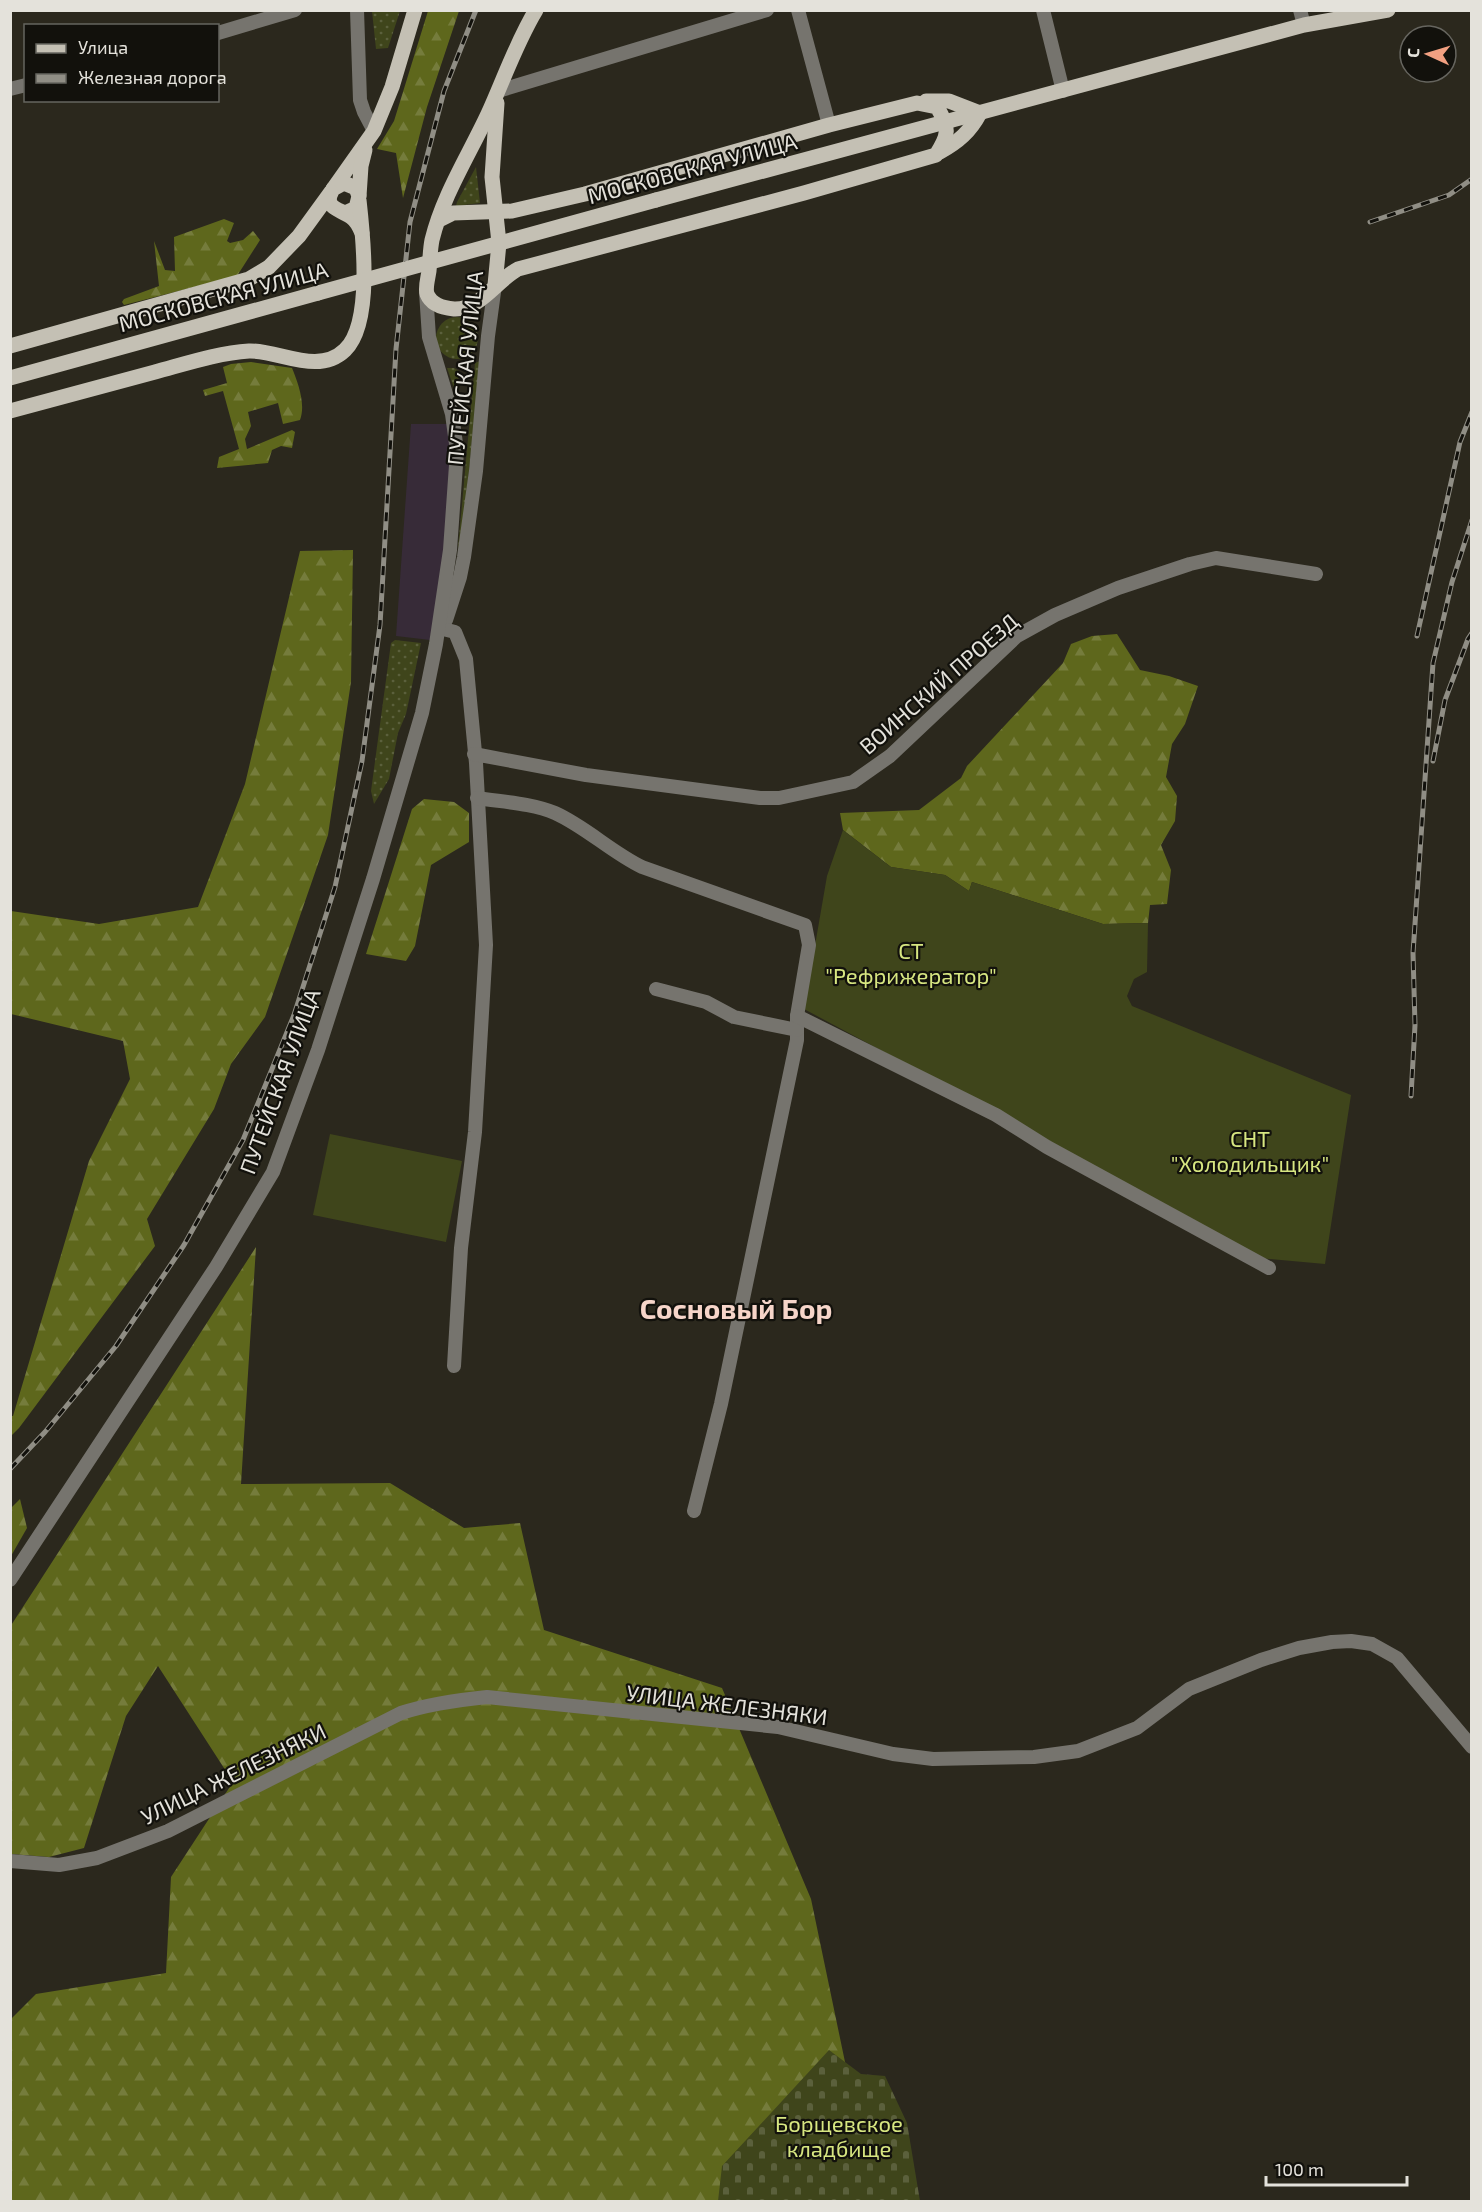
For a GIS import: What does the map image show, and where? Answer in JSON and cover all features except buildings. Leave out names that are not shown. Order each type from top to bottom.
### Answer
[{"type":"main road","points":[[299,236],[332,214],[356,208],[361,166],[392,87],[415,10]]},
{"type":"main road","name":"ПУТЕЙСКАЯ УЛИЦА","points":[[426,292],[432,240],[439,220],[498,91],[522,32],[536,10]]},
{"type":"main road","name":"МОСКОВСКАЯ УЛИЦА","points":[[10,378],[656,200],[1304,26],[1388,10]]},
{"type":"main road","name":"ПУТЕЙСКАЯ УЛИЦА","points":[[495,285],[499,243],[492,177],[498,91]]},
{"type":"main road","points":[[426,292],[438,305],[460,308],[472,305],[518,269],[804,193],[936,155],[956,144],[972,129],[980,113],[949,101],[917,102],[585,194],[512,211],[453,213],[439,220]]},
{"type":"main road","points":[[917,102],[937,107],[946,122],[946,140],[936,155]]},
{"type":"main road","points":[[10,346],[249,279],[269,267],[299,236],[371,136]]},
{"type":"main road","points":[[10,411],[232,353],[266,352],[310,362],[334,358],[345,351],[357,329],[364,277],[364,236],[359,198],[356,188],[348,184],[340,184],[332,190],[331,205],[358,224],[364,236]]},
{"type":"street","points":[[219,33],[295,10]]},
{"type":"street","points":[[498,91],[767,10]]},
{"type":"street","points":[[798,10],[830,125]]},
{"type":"street","points":[[1043,10],[1063,91]]},
{"type":"street","points":[[1299,10],[1304,26]]},
{"type":"street","points":[[357,13],[360,100],[371,136]]},
{"type":"street","name":"ПУТЕЙСКАЯ УЛИЦА","points":[[436,644],[443,629],[465,557],[495,285]]},
{"type":"street","name":"ПУТЕЙСКАЯ УЛИЦА","points":[[10,1580],[216,1268],[273,1173],[318,1050],[373,879],[422,713],[436,644],[450,550],[458,451],[452,414],[429,337],[426,292]]},
{"type":"street","name":"ВОИНСКИЙ ПРОЕЗД","points":[[474,754],[586,775],[760,798],[779,798],[853,782],[890,756],[1017,636],[1055,615],[1118,588],[1190,564],[1216,558],[1316,574]]},
{"type":"street","points":[[443,629],[454,632],[466,659],[486,945],[475,1132],[460,1248],[454,1366]]},
{"type":"street","points":[[477,798],[554,812],[590,833],[627,860],[642,867],[805,925],[808,945],[797,1023],[797,1040],[721,1404],[694,1511]]},
{"type":"street","points":[[656,989],[706,1002],[734,1017],[797,1023],[996,1115],[1047,1147],[1269,1268]]},
{"type":"street","name":"УЛИЦА ЖЕЛЕЗНЯКИ","points":[[10,1861],[59,1865],[98,1858],[168,1831],[401,1713],[461,1699],[487,1697],[778,1727],[893,1754],[933,1759],[1034,1757],[1078,1751],[1137,1728],[1189,1689],[1261,1660],[1299,1648],[1351,1641],[1372,1644],[1397,1658],[1472,1747]]},
{"type":"shaded area","points":[[411,424],[449,424],[452,462],[445,549],[430,640],[396,636]]},
{"type":"green space","points":[[372,11],[400,11],[388,48],[376,49]]},
{"type":"green space","points":[[428,11],[459,11],[427,107],[403,198],[396,153],[377,149],[394,121]]},
{"type":"green space","points":[[476,167],[480,203],[456,206],[457,202]]},
{"type":"green space","points":[[224,219],[234,223],[227,241],[230,243],[243,240],[253,231],[260,240],[237,276],[124,305],[122,302],[124,299],[159,286],[154,241],[165,270],[175,271],[174,237]]},
{"type":"green space","points":[[457,317],[472,323],[478,338],[472,353],[457,359],[442,353],[436,338],[442,323]]},
{"type":"green space","points":[[480,361],[462,540],[458,548],[475,363]]},
{"type":"green space","points":[[251,362],[292,368],[302,400],[302,414],[300,420],[283,424],[278,403],[248,412],[251,426],[245,439],[247,449],[292,430],[295,432],[292,448],[281,446],[272,450],[268,463],[217,468],[219,457],[239,449],[223,391],[205,396],[203,390],[227,383],[223,367]]},
{"type":"green space","points":[[447,368],[459,371],[457,397]]},
{"type":"green space","points":[[353,550],[351,682],[328,835],[265,1017],[231,1064],[214,1109],[147,1219],[155,1246],[11,1436],[11,1416],[13,1416],[89,1161],[130,1079],[123,1041],[11,1014],[11,911],[99,924],[198,907],[245,784],[300,551]]},
{"type":"green space","points":[[1117,634],[1140,670],[1169,676],[1198,686],[1185,724],[1172,744],[1166,777],[1177,796],[1175,821],[1161,845],[1171,870],[1167,904],[1150,905],[1148,923],[1103,924],[972,882],[969,891],[945,875],[891,867],[843,830],[840,813],[919,810],[961,778],[967,766],[1063,663],[1071,644],[1092,636]]},
{"type":"green space","points":[[395,640],[421,643],[389,779],[374,804],[371,791],[391,643]]},
{"type":"green space","points":[[424,799],[454,802],[469,813],[469,842],[431,865],[415,946],[406,961],[366,954],[412,809]]},
{"type":"green space","name":"СНТ \"Холодильщик\"","points":[[843,830],[891,867],[945,875],[969,891],[972,882],[1103,924],[1148,923],[1147,972],[1134,979],[1127,996],[1132,1006],[1351,1095],[1325,1264],[1258,1258],[1026,1128],[804,1009],[827,876]]},
{"type":"green space","points":[[330,1134],[462,1161],[446,1242],[313,1215]]},
{"type":"green space","points":[[256,1247],[241,1484],[390,1483],[464,1528],[520,1523],[544,1630],[722,1688],[811,1899],[874,2201],[11,2201],[11,2019],[36,1994],[166,1973],[171,1877],[233,1782],[158,1666],[126,1716],[84,1848],[49,1857],[11,1854],[10,1627]]},
{"type":"green space","points":[[20,1499],[27,1528],[11,1556],[11,1508]]},
{"type":"green space","name":"Борщевское кладбище","points":[[829,2050],[861,2074],[885,2076],[907,2123],[920,2201],[718,2201],[722,2166]]},
{"type":"railway","points":[[10,1469],[45,1432],[116,1346],[184,1245],[243,1140],[294,1015],[335,887],[362,761],[380,625],[396,349],[410,222],[444,91],[476,10]]},
{"type":"railway","points":[[1370,222],[1449,195],[1472,179]]},
{"type":"railway","points":[[1417,636],[1460,442],[1472,412]]},
{"type":"railway","points":[[1411,1096],[1415,1025],[1413,953],[1433,663],[1452,582],[1472,520]]},
{"type":"railway","points":[[1433,761],[1445,700],[1472,633]]},
{"type":"district","name":"Сосновый Бор","points":[[736,1308]]},
{"type":"park label","name":"СТ \"Рефрижератор\"","points":[[911,962]]}]
